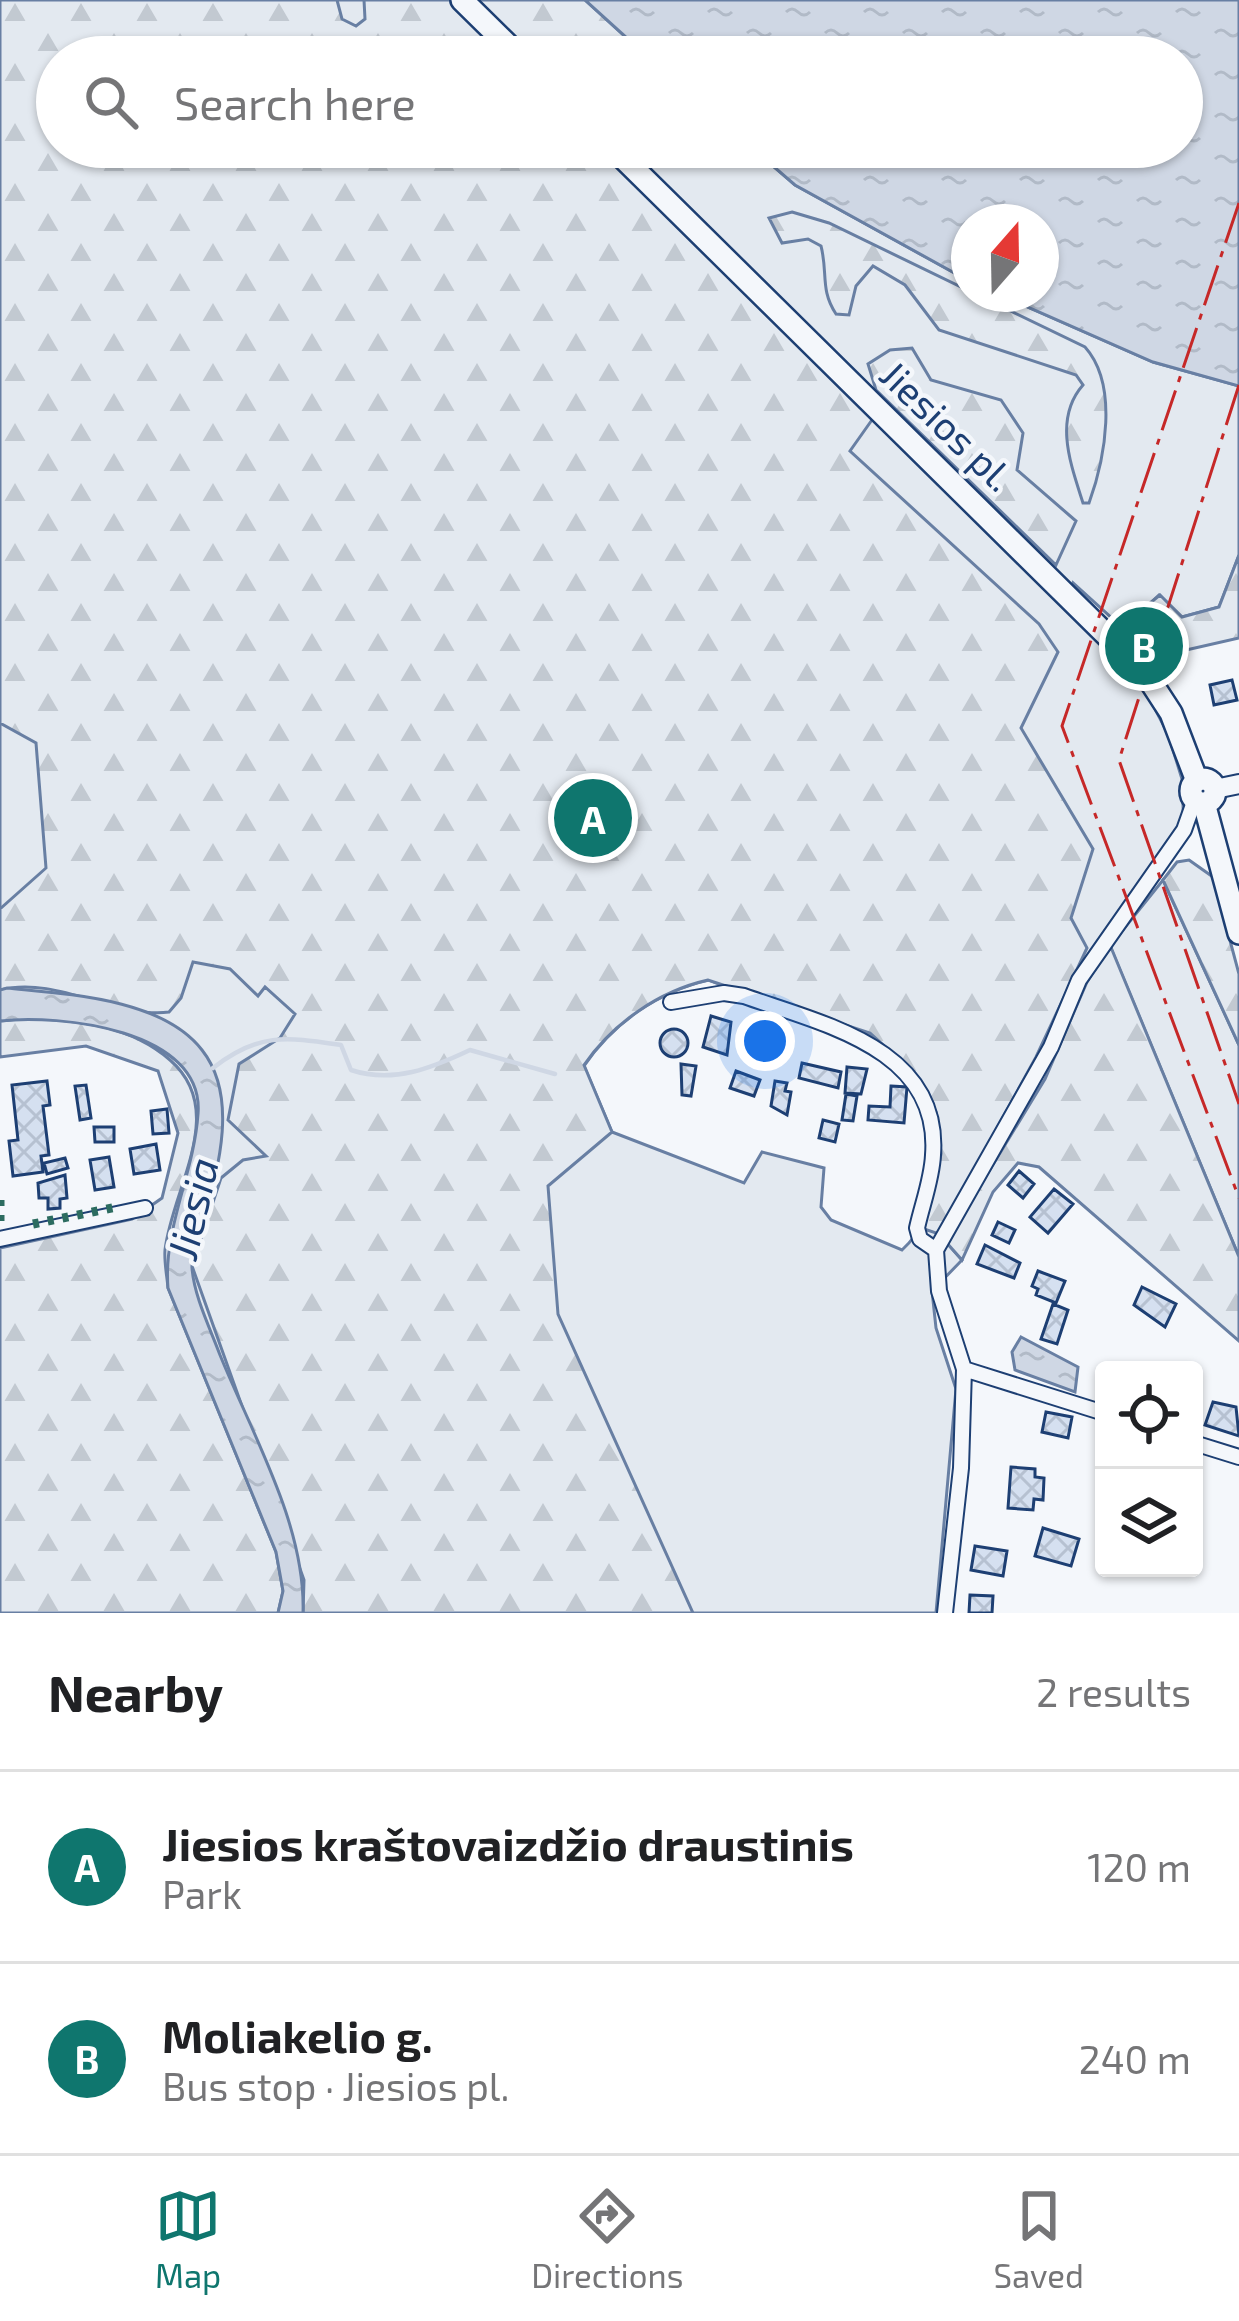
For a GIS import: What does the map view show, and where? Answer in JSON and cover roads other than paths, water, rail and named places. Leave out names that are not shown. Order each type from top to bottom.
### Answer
[{"type":"main road","points":[[462,0],[499,36]]},
{"type":"main road","name":"Jiesios pl.","points":[[633,168],[1144,673],[1171,713],[1203,793],[1239,933]]},
{"type":"main road","points":[[1203,793],[1239,784]]},
{"type":"street","points":[[945,1613],[961,1468],[964,1370],[939,1291],[936,1250],[1051,1047],[1078,980],[1184,830],[1203,793]]},
{"type":"street","points":[[671,1002],[691,995],[744,996],[868,1040],[908,1075],[930,1114],[933,1155],[917,1228],[920,1238],[936,1250]]},
{"type":"street","points":[[0,1239],[145,1208]]},
{"type":"street","points":[[964,1370],[1095,1410]]},
{"type":"street","points":[[1203,1446],[1239,1457]]},
{"type":"water","points":[[585,0],[1239,0],[1239,386],[1153,362],[1039,312],[1059,312],[1059,204],[951,204],[951,271],[795,185],[775,168],[1203,168],[1203,36],[625,36]]},
{"type":"water","name":"Jiesia","points":[[0,990],[138,1009],[185,1033],[213,1069],[220,1089],[222,1134],[193,1257],[193,1279],[286,1514],[302,1580],[303,1613],[278,1613],[283,1591],[276,1552],[168,1288],[170,1244],[198,1114],[194,1085],[178,1063],[154,1045],[123,1033],[56,1021],[0,1021]]},
{"type":"water","points":[[1021,1337],[1078,1367],[1075,1392],[1015,1370],[1012,1352]]},
{"type":"waterway","points":[[213,1068],[245,1048],[289,1039],[341,1045],[351,1070],[367,1074],[412,1072],[470,1050],[555,1074]]},
{"type":"place","name":"Moliakelio g.","points":[[1144,646]]},
{"type":"place","name":"Jiesios kraštovaizdžio draustinis","points":[[593,818]]}]
